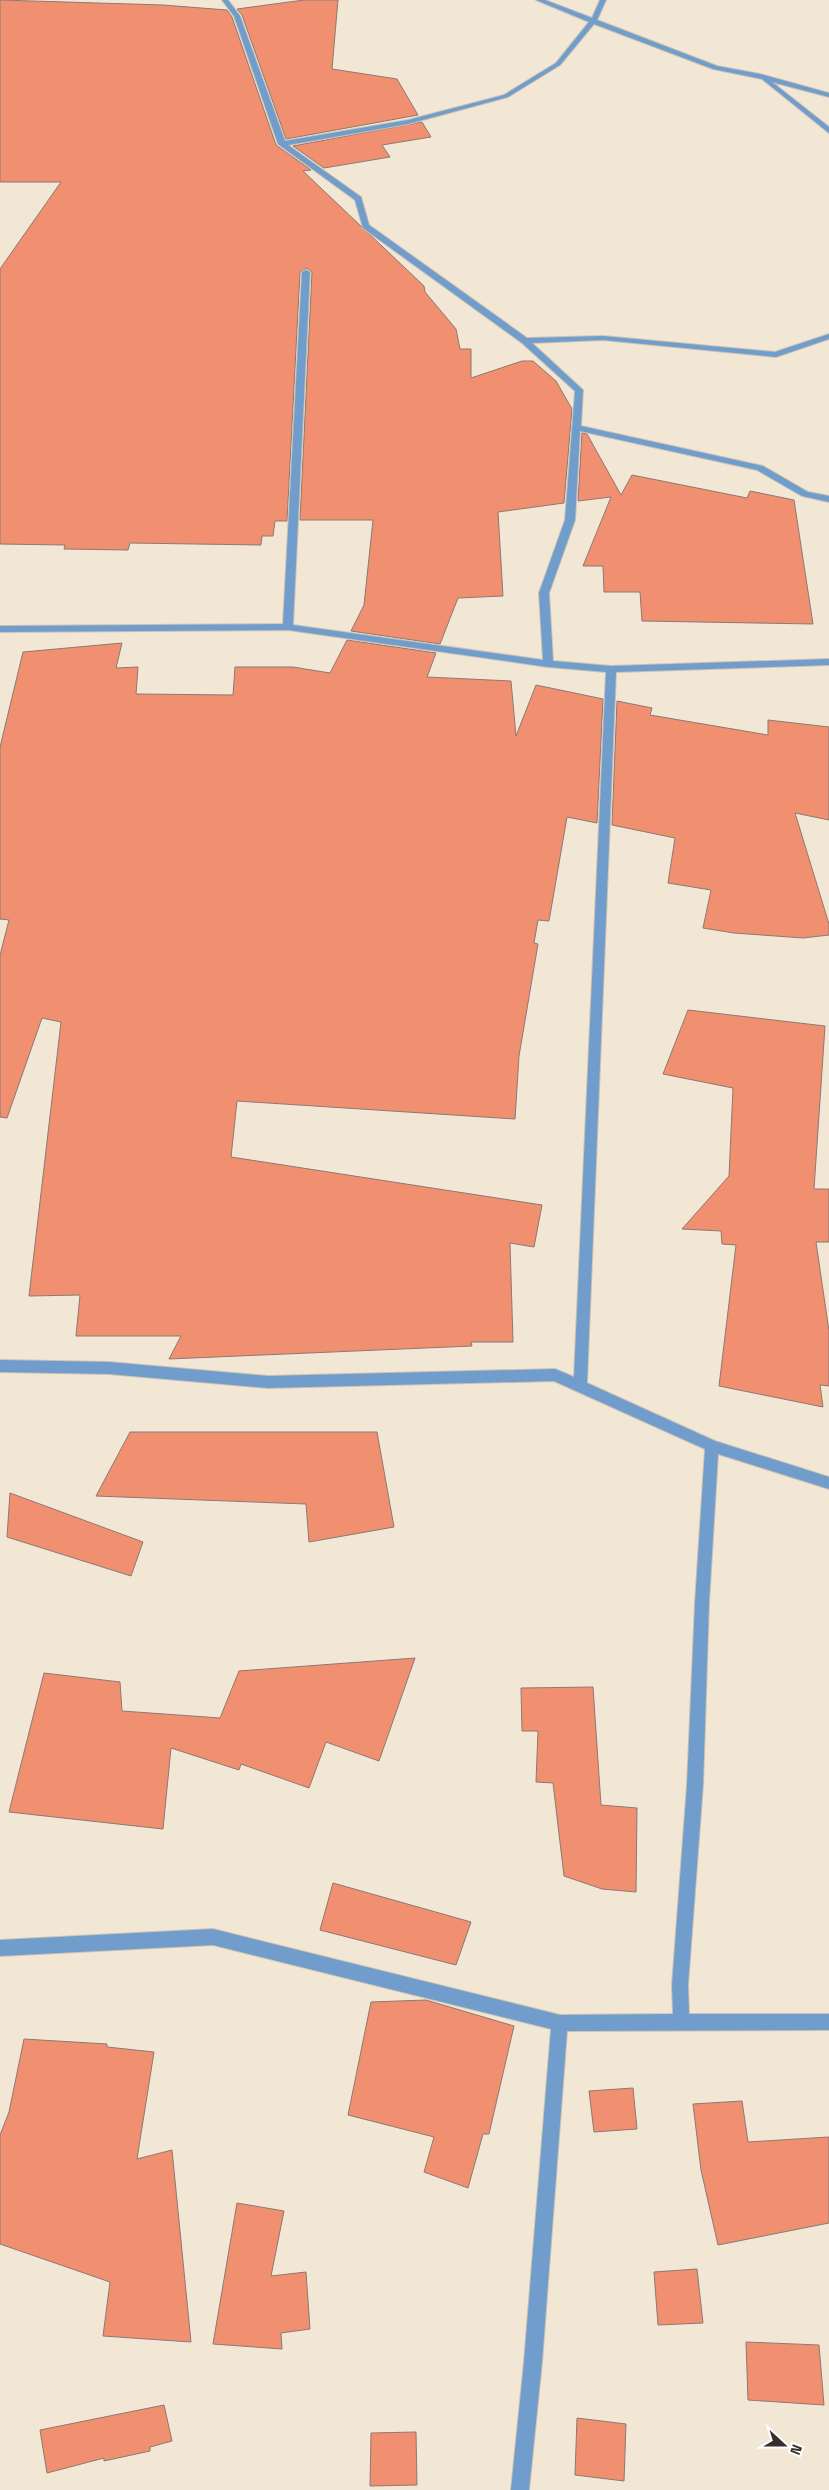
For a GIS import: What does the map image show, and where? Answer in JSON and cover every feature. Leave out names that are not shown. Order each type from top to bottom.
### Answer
[{"type":"street","points":[[225,0],[237,16],[282,144],[358,199],[366,226],[525,341],[579,390],[578,428],[570,520],[544,593],[548,664]]},
{"type":"street","points":[[539,0],[715,68],[760,76],[829,95]]},
{"type":"street","points":[[282,144],[408,122],[506,96],[558,64],[594,20],[603,0]]},
{"type":"street","points":[[760,76],[829,131]]},
{"type":"street","points":[[288,627],[306,272]]},
{"type":"street","points":[[525,341],[603,338],[776,355],[829,336]]},
{"type":"street","points":[[578,428],[760,468],[805,494],[829,499]]},
{"type":"street","points":[[0,629],[288,627],[548,664],[611,669],[829,662]]},
{"type":"street","points":[[580,1386],[611,669]]},
{"type":"street","points":[[0,1366],[109,1368],[268,1382],[555,1375],[712,1446],[829,1483]]},
{"type":"street","points":[[681,2022],[680,1985],[695,1785],[702,1604],[712,1446]]},
{"type":"street","points":[[0,1948],[213,1938],[560,2024],[829,2022]]},
{"type":"street","points":[[520,2490],[533,2362],[560,2024]]},
{"type":"building","points":[[0,0],[163,5],[227,10],[232,17],[276,145],[311,170],[303,171],[424,286],[425,292],[456,329],[460,349],[471,349],[471,378],[522,361],[533,361],[556,381],[572,409],[564,503],[498,512],[503,596],[458,598],[440,644],[351,631],[364,605],[373,520],[300,520],[312,272],[307,268],[300,272],[287,521],[275,521],[273,536],[262,536],[261,545],[130,543],[128,550],[64,549],[65,545],[0,544],[0,269],[61,182],[0,182]]},
{"type":"building","points":[[304,0],[338,0],[332,69],[397,79],[418,115],[286,139],[242,15],[237,9]]},
{"type":"building","points":[[422,122],[431,137],[382,145],[390,157],[324,168],[293,146]]},
{"type":"building","points":[[582,433],[587,434],[621,495],[632,475],[747,498],[750,491],[794,500],[813,624],[642,621],[640,592],[604,592],[603,566],[583,566],[611,497],[578,501]]},
{"type":"building","points":[[347,640],[436,653],[427,677],[511,681],[516,736],[536,685],[603,699],[597,823],[567,817],[549,921],[538,920],[534,943],[538,944],[519,1056],[515,1119],[237,1101],[231,1157],[542,1205],[534,1247],[510,1243],[513,1342],[471,1342],[472,1346],[169,1359],[181,1336],[76,1336],[80,1295],[29,1296],[61,1022],[42,1018],[7,1118],[0,1117],[0,955],[9,920],[0,919],[0,747],[23,652],[122,643],[116,668],[138,667],[136,694],[233,695],[235,667],[293,667],[330,673]]},
{"type":"building","points":[[617,701],[652,708],[650,715],[768,735],[768,720],[829,727],[829,820],[795,813],[829,924],[829,935],[803,938],[734,933],[703,928],[711,890],[668,883],[675,838],[612,825]]},
{"type":"building","points":[[688,1010],[825,1026],[814,1189],[829,1189],[829,1242],[816,1242],[829,1331],[829,1386],[820,1385],[823,1407],[719,1386],[736,1245],[722,1244],[721,1231],[682,1229],[729,1176],[733,1088],[663,1074]]},
{"type":"building","points":[[130,1432],[377,1432],[394,1527],[309,1542],[306,1504],[96,1496]]},
{"type":"building","points":[[10,1493],[143,1542],[131,1576],[7,1537]]},
{"type":"building","points":[[415,1658],[379,1761],[326,1742],[309,1788],[241,1764],[239,1770],[171,1748],[163,1829],[9,1812],[44,1673],[120,1682],[122,1711],[220,1718],[239,1671]]},
{"type":"building","points":[[593,1687],[601,1805],[637,1808],[636,1892],[602,1889],[564,1876],[553,1783],[536,1782],[538,1731],[522,1731],[521,1688]]},
{"type":"building","points":[[333,1883],[471,1922],[456,1965],[320,1930]]},
{"type":"building","points":[[426,2000],[514,2026],[489,2134],[483,2134],[468,2188],[424,2172],[434,2137],[348,2115],[371,2002]]},
{"type":"building","points":[[24,2039],[107,2044],[107,2047],[154,2052],[137,2159],[172,2150],[191,2342],[103,2336],[110,2282],[0,2244],[0,2135],[9,2112]]},
{"type":"building","points":[[633,2088],[637,2129],[594,2132],[589,2091]]},
{"type":"building","points":[[742,2101],[748,2142],[829,2137],[829,2223],[718,2245],[701,2170],[693,2104]]},
{"type":"building","points":[[237,2203],[284,2211],[271,2276],[306,2272],[310,2329],[281,2333],[282,2349],[213,2344]]},
{"type":"building","points":[[697,2269],[703,2323],[658,2325],[654,2272]]},
{"type":"building","points":[[746,2342],[819,2345],[824,2405],[748,2400]]},
{"type":"building","points":[[164,2405],[172,2441],[150,2447],[150,2451],[104,2461],[104,2458],[47,2473],[40,2430]]},
{"type":"building","points":[[577,2418],[626,2424],[624,2481],[575,2475]]},
{"type":"building","points":[[416,2432],[417,2485],[370,2486],[371,2433]]}]
